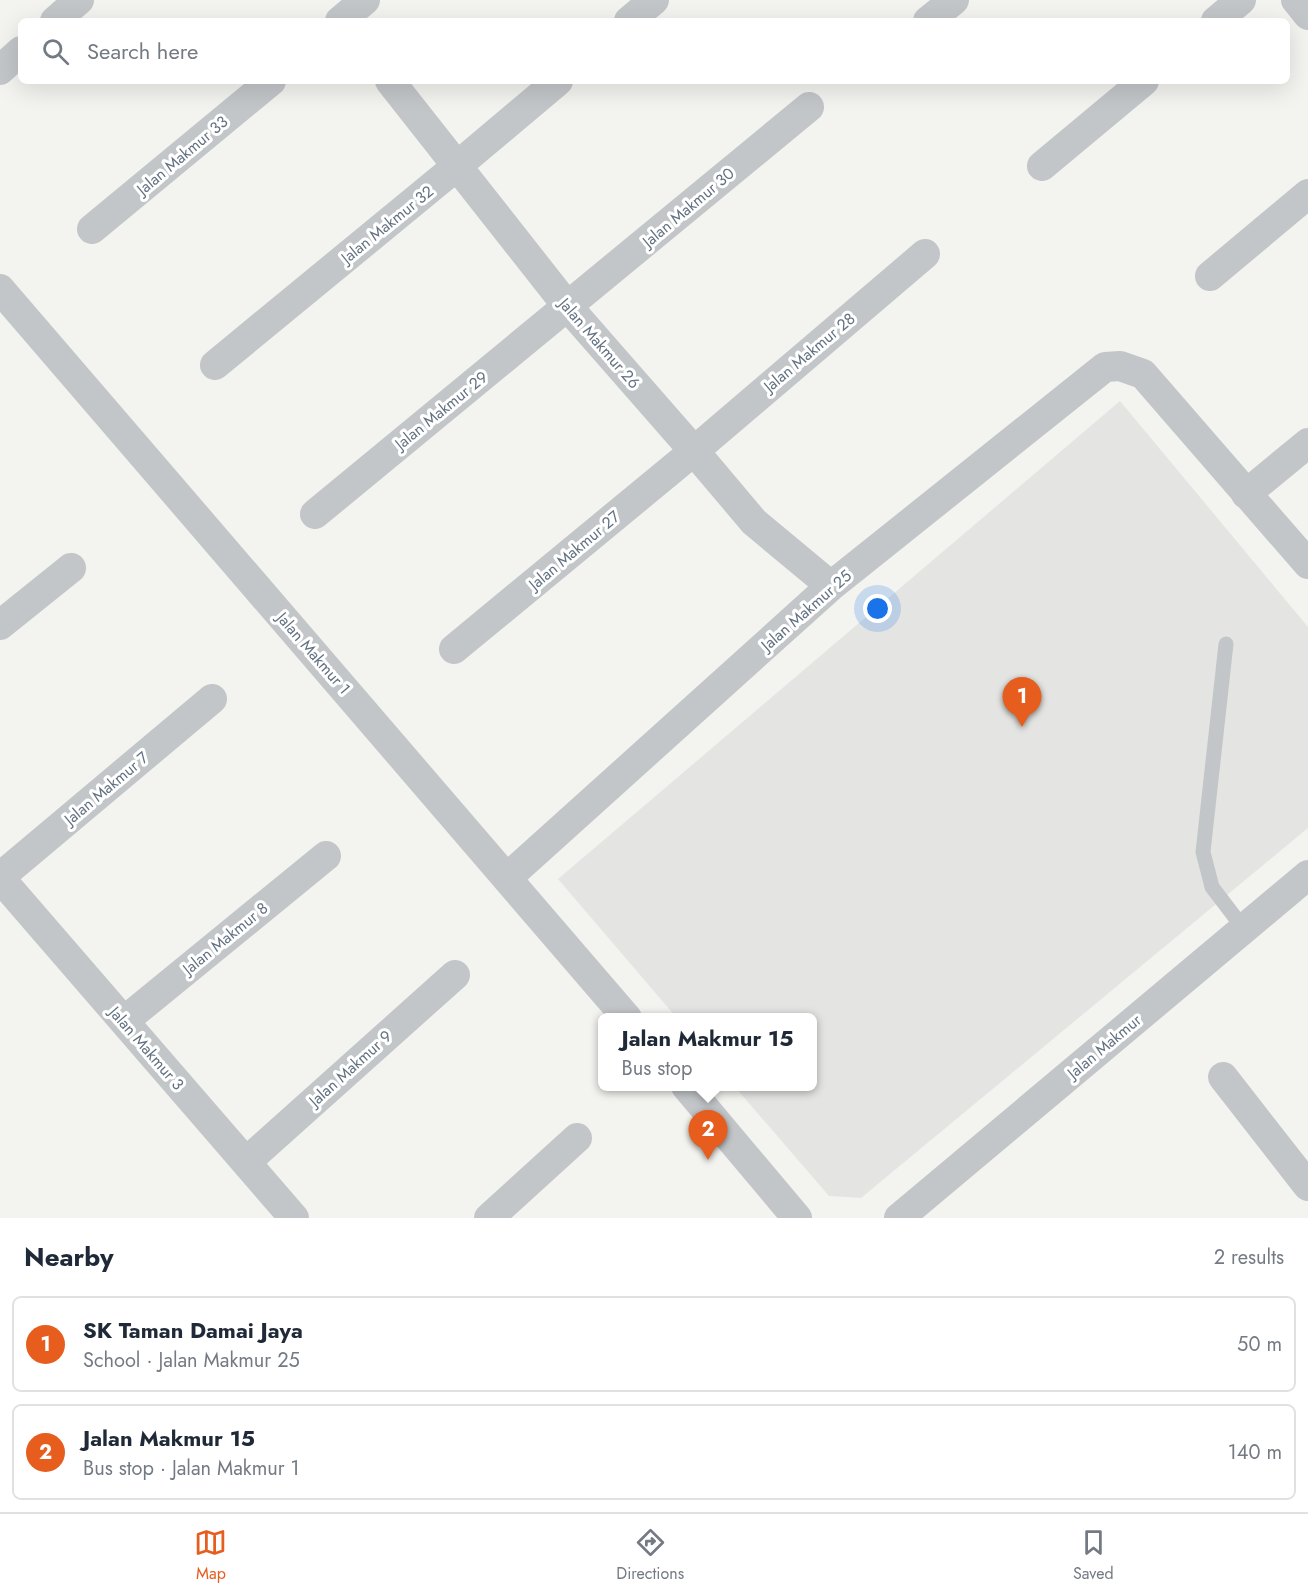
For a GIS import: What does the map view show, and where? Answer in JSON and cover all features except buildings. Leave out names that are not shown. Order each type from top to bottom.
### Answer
[{"type":"street","points":[[59,18],[79,0]]},
{"type":"street","points":[[337,15],[365,0]]},
{"type":"street","points":[[633,18],[654,0]]},
{"type":"street","points":[[932,18],[954,0]]},
{"type":"street","points":[[1220,18],[1241,0]]},
{"type":"street","points":[[1296,0],[1308,15]]},
{"type":"street","points":[[0,70],[18,54]]},
{"type":"street","name":"Jalan Makmur 33","points":[[93,229],[267,84]]},
{"type":"street","name":"Jalan Makmur 26","points":[[392,84],[568,307],[754,522],[831,586]]},
{"type":"street","name":"Jalan Makmur 32","points":[[215,365],[554,84]]},
{"type":"street","points":[[1042,166],[1140,84]]},
{"type":"street","name":"Jalan Makmur 30","points":[[568,307],[809,107]]},
{"type":"street","points":[[1210,276],[1308,194]]},
{"type":"street","name":"Jalan Makmur 28","points":[[694,451],[925,254]]},
{"type":"street","name":"Jalan Makmur 1","points":[[0,289],[624,1013]]},
{"type":"street","name":"Jalan Makmur 29","points":[[315,514],[568,307]]},
{"type":"street","name":"Jalan Makmur 25","points":[[508,877],[831,586],[1105,367],[1120,366],[1143,374],[1246,494]]},
{"type":"street","points":[[1308,443],[1246,494],[1308,564]]},
{"type":"street","name":"Jalan Makmur 27","points":[[454,649],[694,451]]},
{"type":"street","points":[[0,625],[71,568]]},
{"type":"street","name":"Jalan Makmur 7","points":[[0,878],[212,699]]},
{"type":"street","name":"Jalan Makmur 8","points":[[124,1021],[326,856]]},
{"type":"street","name":"Jalan Makmur","points":[[899,1218],[1308,875]]},
{"type":"street","name":"Jalan Makmur 3","points":[[0,878],[294,1218]]},
{"type":"street","name":"Jalan Makmur 9","points":[[246,1162],[455,975]]},
{"type":"street","points":[[1223,1077],[1308,1186]]},
{"type":"street","points":[[690,1091],[796,1218]]},
{"type":"street","points":[[489,1218],[577,1138]]},
{"type":"lane","points":[[1226,644],[1203,852],[1212,887],[1244,929]]},
{"type":"shaded area","points":[[1120,401],[1308,627],[1308,828],[861,1198],[829,1196],[738,1091],[817,1091],[817,1013],[673,1013],[558,879]]},
{"type":"place","name":"SK Taman Damai Jaya","points":[[1022,727]]},
{"type":"place","name":"Jalan Makmur 15","points":[[708,1160]]}]
